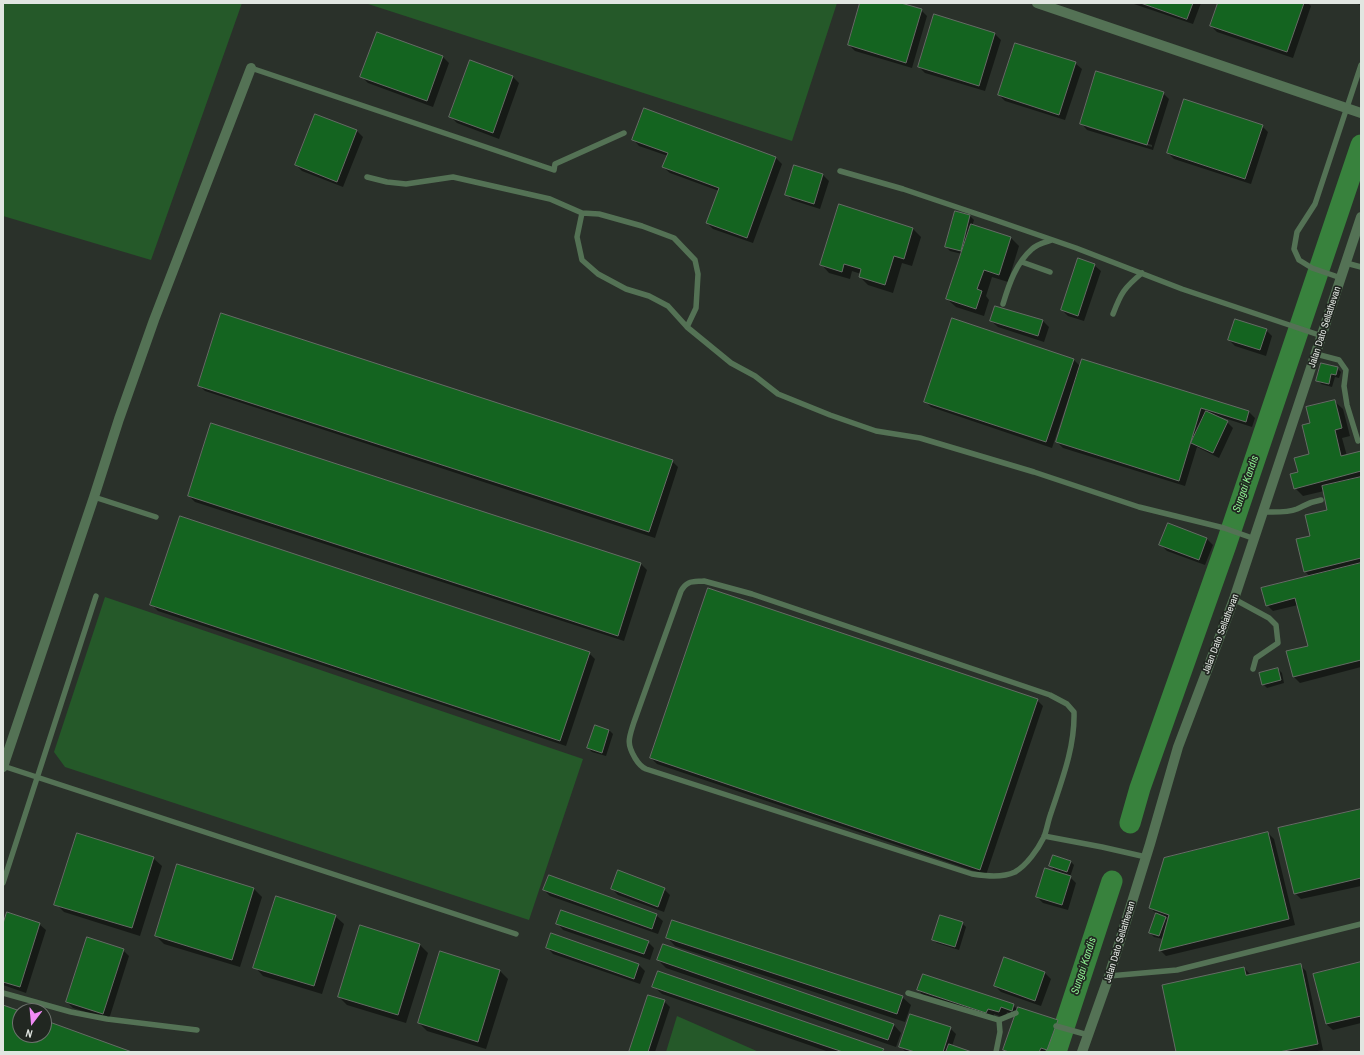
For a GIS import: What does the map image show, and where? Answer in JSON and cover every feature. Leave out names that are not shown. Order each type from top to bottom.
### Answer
[{"type":"street","points":[[1037,3],[1361,113]]},
{"type":"street","points":[[3,767],[119,419],[154,320],[251,68]]},
{"type":"street","name":"Jalan Dato Sellathevan","points":[[1082,1052],[1109,976],[1178,747],[1234,599],[1361,217]]},
{"type":"lane","points":[[1341,278],[1315,269],[1299,260],[1294,249],[1297,232],[1314,204],[1361,65]]},
{"type":"lane","points":[[251,68],[554,170],[555,164],[624,133]]},
{"type":"lane","points":[[840,171],[903,189],[1052,240],[1182,289],[1322,336]]},
{"type":"lane","points":[[367,177],[387,182],[406,184],[453,177],[550,199],[582,213],[599,214],[642,226],[674,238],[695,260],[698,274],[696,308],[687,328]]},
{"type":"lane","points":[[582,213],[577,237],[582,260],[598,274],[626,289],[649,296],[668,306],[687,328],[731,363],[754,376],[778,394],[830,415],[876,431],[920,438],[1034,472],[1139,507],[1228,529],[1255,538]]},
{"type":"lane","points":[[1003,304],[1012,275],[1033,248],[1052,240]]},
{"type":"lane","points":[[1022,262],[1050,272]]},
{"type":"lane","points":[[1346,262],[1361,267]]},
{"type":"lane","points":[[1113,314],[1122,292],[1127,285],[1142,273]]},
{"type":"lane","points":[[1316,354],[1339,360],[1346,370],[1344,386],[1347,405],[1358,441]]},
{"type":"lane","points":[[94,497],[156,517]]},
{"type":"lane","points":[[1264,512],[1296,510],[1310,502],[1321,500]]},
{"type":"lane","points":[[704,581],[752,594],[1043,693],[1067,704],[1074,712],[1071,748],[1044,836],[1031,856],[1014,872],[1003,875],[989,876],[972,874],[646,770],[641,767],[629,748],[629,738],[685,584],[704,581]]},
{"type":"lane","points":[[3,883],[96,596]]},
{"type":"lane","points":[[1234,599],[1269,618],[1276,625],[1278,642],[1256,658],[1252,669]]},
{"type":"lane","points":[[3,767],[38,777],[516,934]]},
{"type":"lane","points":[[1044,836],[1146,857]]},
{"type":"lane","points":[[1109,976],[1177,970],[1361,924]]},
{"type":"lane","points":[[3,993],[71,1012],[107,1019],[196,1030]]},
{"type":"lane","points":[[908,993],[999,1020],[1016,1013]]},
{"type":"lane","points":[[996,1052],[1000,1032],[999,1020]]},
{"type":"lane","points":[[1057,1027],[1088,1035]]},
{"type":"green space","points":[[3,3],[242,3],[151,260],[3,216]]},
{"type":"green space","points":[[365,3],[837,3],[792,141]]},
{"type":"green space","points":[[105,597],[583,759],[529,920],[65,767],[54,752]]},
{"type":"green space","points":[[677,1016],[759,1052],[666,1052]]},
{"type":"building","points":[[860,3],[901,3],[922,9],[906,63],[848,45]]},
{"type":"building","points":[[1141,3],[1193,3],[1187,19]]},
{"type":"building","points":[[1218,3],[1304,3],[1287,52],[1210,26]]},
{"type":"building","points":[[934,14],[995,33],[979,86],[918,67]]},
{"type":"building","points":[[377,32],[443,56],[427,101],[360,77]]},
{"type":"building","points":[[1015,43],[1076,62],[1059,115],[998,95]]},
{"type":"building","points":[[470,60],[513,76],[493,133],[449,117]]},
{"type":"building","points":[[1096,71],[1164,92],[1147,145],[1080,124]]},
{"type":"building","points":[[1184,99],[1263,125],[1245,179],[1167,153]]},
{"type":"building","points":[[644,108],[776,157],[747,238],[706,223],[719,188],[662,167],[668,153],[632,140]]},
{"type":"building","points":[[315,114],[357,130],[337,182],[295,165]]},
{"type":"building","points":[[794,165],[823,174],[814,204],[785,195]]},
{"type":"building","points":[[839,204],[913,228],[904,259],[894,256],[885,285],[859,277],[861,269],[844,264],[842,272],[820,265]]},
{"type":"building","points":[[955,211],[970,215],[961,251],[945,247]]},
{"type":"building","points":[[971,224],[1011,237],[999,275],[984,270],[977,289],[982,291],[976,309],[946,299]]},
{"type":"building","points":[[1078,258],[1095,264],[1078,316],[1061,310]]},
{"type":"building","points":[[995,306],[1043,320],[1038,336],[990,321]]},
{"type":"building","points":[[221,313],[673,460],[649,532],[198,386]]},
{"type":"building","points":[[952,318],[1074,359],[1046,442],[924,402]]},
{"type":"building","points":[[1235,319],[1267,329],[1260,350],[1228,340]]},
{"type":"building","points":[[1082,359],[1249,411],[1246,422],[1201,408],[1179,481],[1056,442]]},
{"type":"building","points":[[1321,363],[1338,367],[1336,375],[1331,374],[1329,384],[1316,381]]},
{"type":"building","points":[[1335,400],[1342,428],[1335,430],[1341,456],[1361,451],[1361,471],[1294,489],[1290,474],[1298,472],[1294,458],[1309,454],[1302,425],[1310,423],[1306,407]]},
{"type":"building","points":[[1206,411],[1228,421],[1213,453],[1191,443]]},
{"type":"building","points":[[211,423],[641,563],[618,636],[188,496]]},
{"type":"building","points":[[1361,477],[1361,558],[1304,572],[1296,539],[1310,536],[1305,515],[1327,510],[1322,486]]},
{"type":"building","points":[[180,516],[590,652],[560,741],[150,605]]},
{"type":"building","points":[[1168,523],[1207,538],[1199,560],[1159,545]]},
{"type":"building","points":[[1361,563],[1361,660],[1293,677],[1286,651],[1308,646],[1295,598],[1266,606],[1261,588]]},
{"type":"building","points":[[708,588],[1038,699],[980,870],[650,758]]},
{"type":"building","points":[[1278,668],[1281,680],[1262,685],[1259,673]]},
{"type":"building","points":[[595,725],[609,730],[602,753],[587,748]]},
{"type":"building","points":[[1361,809],[1361,878],[1294,894],[1278,828]]},
{"type":"building","points":[[1268,832],[1289,919],[1159,951],[1169,915],[1149,908],[1164,858]]},
{"type":"building","points":[[77,833],[154,857],[132,928],[54,905]]},
{"type":"building","points":[[1053,855],[1071,861],[1067,872],[1049,866]]},
{"type":"building","points":[[177,864],[254,888],[232,960],[155,936]]},
{"type":"building","points":[[1045,868],[1071,876],[1062,905],[1036,897]]},
{"type":"building","points":[[618,870],[665,888],[658,907],[611,889]]},
{"type":"building","points":[[549,875],[657,914],[652,929],[543,890]]},
{"type":"building","points":[[276,896],[336,915],[314,986],[253,968]]},
{"type":"building","points":[[561,910],[649,941],[644,954],[556,924]]},
{"type":"building","points":[[7,912],[40,923],[20,987],[3,982],[3,924]]},
{"type":"building","points":[[1156,913],[1166,917],[1159,936],[1149,933]]},
{"type":"building","points":[[940,915],[963,922],[955,947],[932,940]]},
{"type":"building","points":[[672,920],[903,996],[897,1014],[666,938]]},
{"type":"building","points":[[360,925],[420,944],[398,1015],[338,997]]},
{"type":"building","points":[[551,933],[639,964],[634,979],[546,948]]},
{"type":"building","points":[[87,937],[124,949],[103,1014],[66,1002]]},
{"type":"building","points":[[663,944],[894,1024],[888,1040],[657,960]]},
{"type":"building","points":[[440,951],[500,970],[478,1042],[418,1023]]},
{"type":"building","points":[[1004,957],[1045,972],[1035,1001],[994,986]]},
{"type":"building","points":[[1361,962],[1361,1016],[1326,1024],[1313,974]]},
{"type":"building","points":[[1301,964],[1318,1044],[1279,1052],[1176,1052],[1162,985],[1244,967],[1246,975]]},
{"type":"building","points":[[658,971],[884,1049],[882,1052],[843,1052],[652,987]]},
{"type":"building","points":[[923,974],[1014,1004],[1012,1011],[1001,1007],[999,1012],[988,1009],[986,1013],[917,990]]},
{"type":"building","points":[[648,995],[665,1000],[648,1052],[629,1052]]},
{"type":"building","points":[[3,1005],[12,1008],[12,1043],[52,1043],[52,1023],[132,1052],[3,1052]]},
{"type":"building","points":[[1018,1007],[1058,1020],[1047,1050],[1041,1048],[1039,1052],[1009,1052],[1003,1050]]},
{"type":"building","points":[[910,1014],[951,1027],[943,1052],[915,1052],[899,1047]]},
{"type":"building","points":[[949,1044],[972,1052],[946,1052]]},
{"type":"waterway","name":"Sungai Kandis","points":[[1130,823],[1140,788],[1226,545],[1361,145]]},
{"type":"waterway","name":"Sungai Kandis","points":[[1056,1052],[1112,881]]}]
